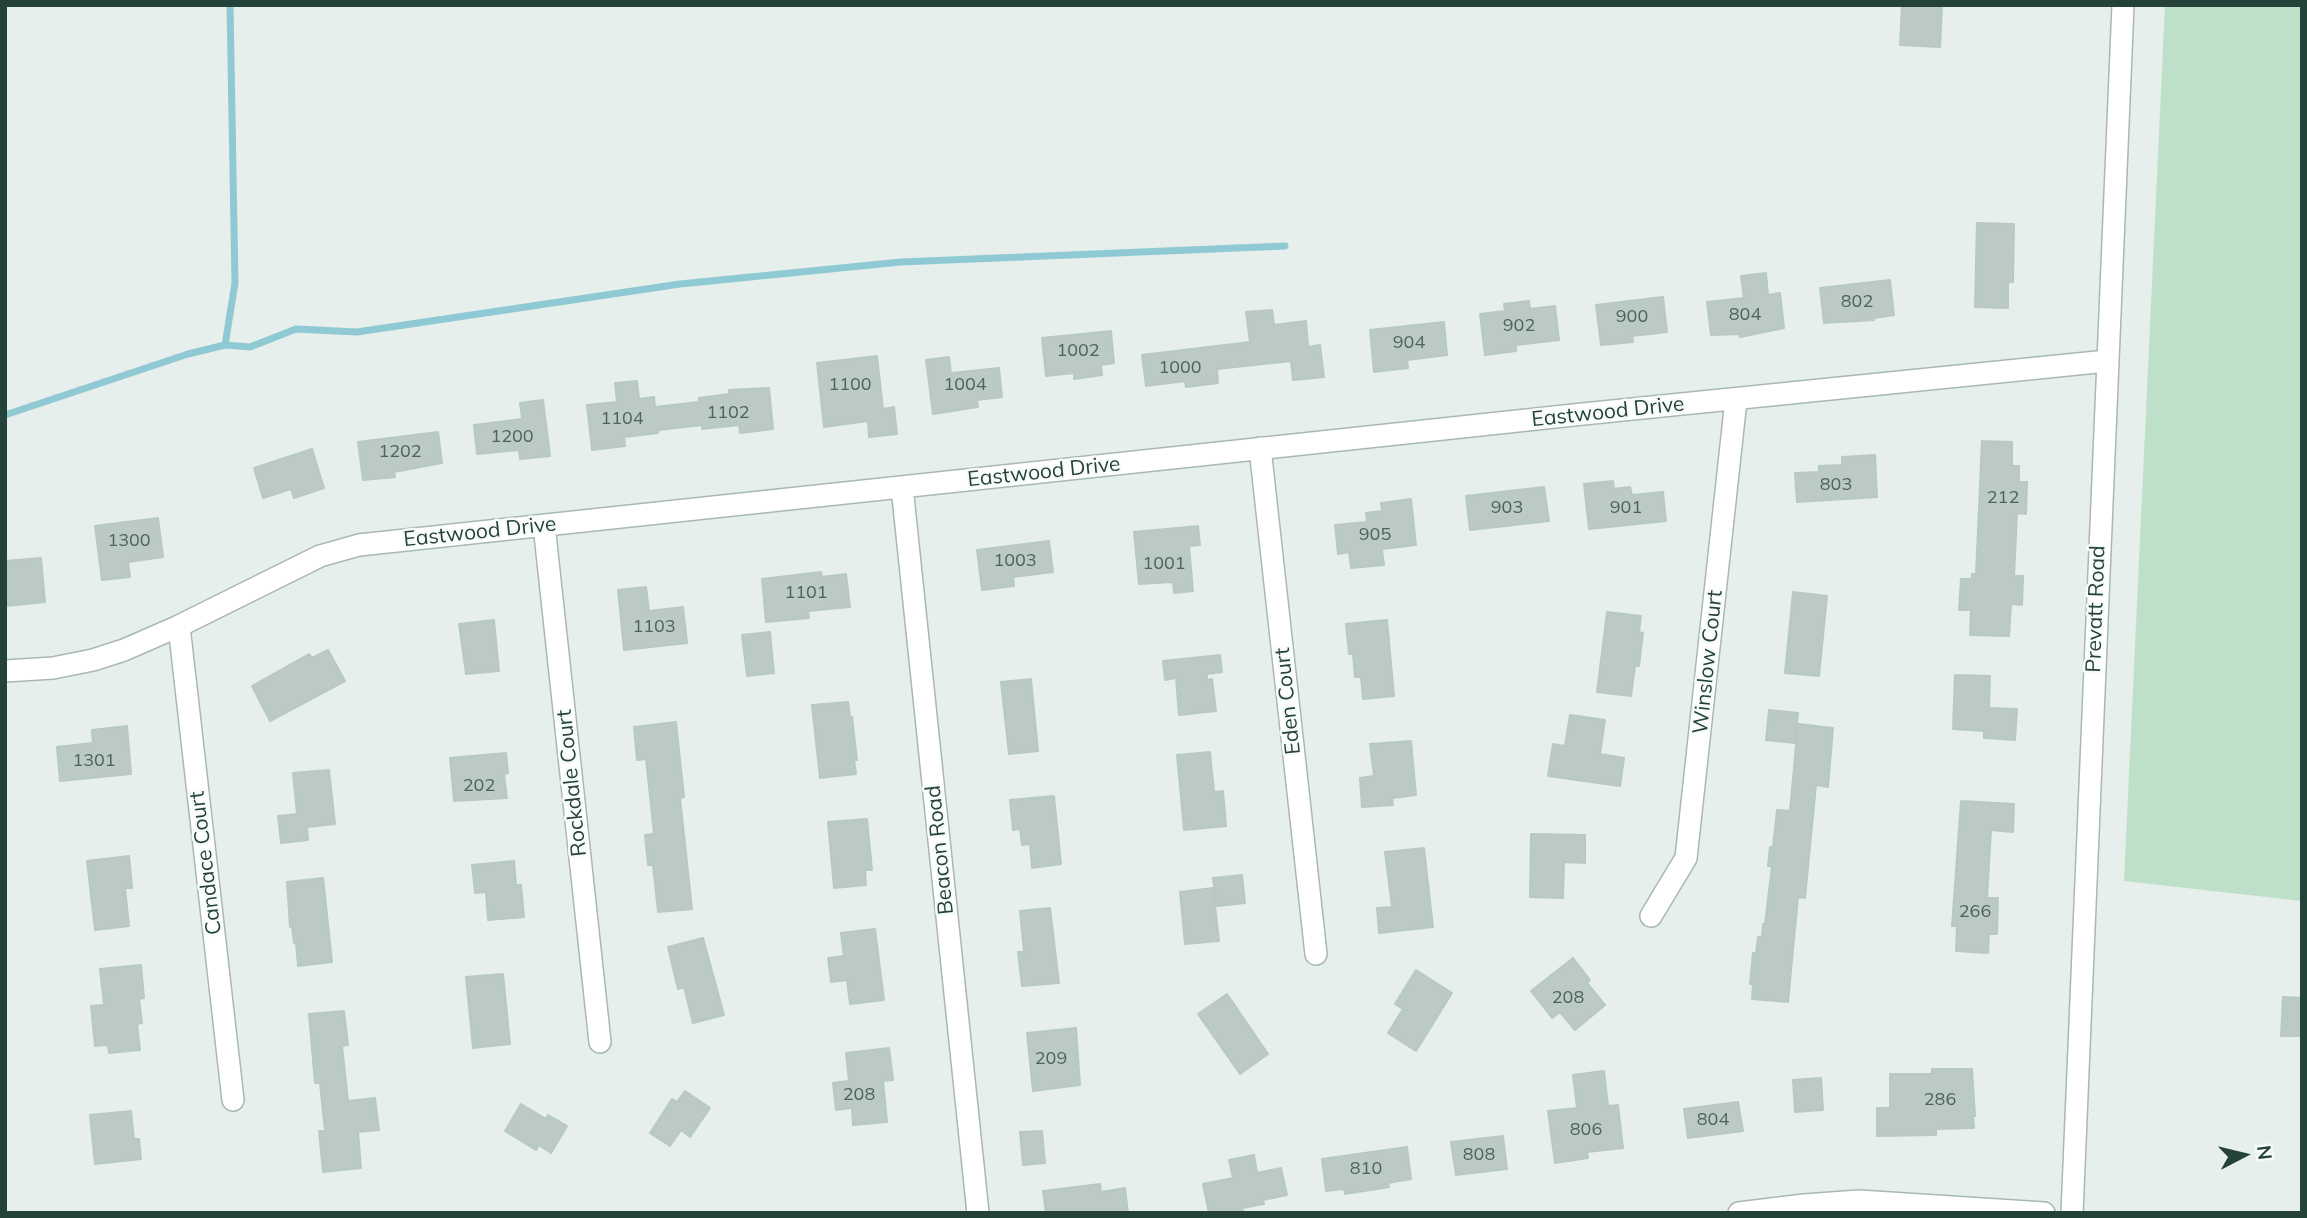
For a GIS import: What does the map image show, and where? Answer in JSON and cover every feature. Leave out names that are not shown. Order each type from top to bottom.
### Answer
[{"type":"street","name":"Prevatt Road","points":[[2072,1213],[2123,5]]},
{"type":"street","name":"Eastwood Drive","points":[[5,671],[53,668],[124,650],[179,626],[320,556],[359,545],[1260,448],[2106,362]]},
{"type":"street","name":"Winslow Court","points":[[1651,916],[1686,858],[1736,400]]},
{"type":"street","name":"Eden Court","points":[[1260,448],[1317,954]]},
{"type":"street","name":"Beacon Road","points":[[902,487],[978,1213]]},
{"type":"street","name":"Rockdale Court","points":[[544,525],[600,1042]]},
{"type":"street","name":"Candace Court","points":[[179,626],[233,1100]]},
{"type":"street","points":[[1739,1213],[1859,1201],[2044,1213]]},
{"type":"green space","points":[[2165,5],[2302,5],[2302,901],[2124,881]]},
{"type":"building","points":[[1902,5],[1942,5],[1940,47],[1900,45]]},
{"type":"building","points":[[1977,223],[2014,224],[2013,282],[2008,282],[2008,308],[1975,307]]},
{"type":"building","points":[[1766,273],[1768,295],[1780,293],[1784,328],[1740,337],[1740,334],[1711,335],[1707,302],[1744,298],[1741,276]]},
{"type":"building","points":[[1890,280],[1894,315],[1874,320],[1824,323],[1820,288]]},
{"type":"building","points":[[1663,297],[1667,332],[1632,336],[1633,342],[1601,345],[1596,305]]},
{"type":"building","points":[[1529,301],[1530,309],[1555,306],[1559,340],[1516,345],[1516,351],[1485,355],[1480,314],[1505,311],[1504,304]]},
{"type":"building","points":[[1272,310],[1274,325],[1306,321],[1308,347],[1320,345],[1324,377],[1293,380],[1291,361],[1217,369],[1218,383],[1186,387],[1185,381],[1146,386],[1142,355],[1250,342],[1246,312]]},
{"type":"building","points":[[1444,322],[1447,355],[1407,360],[1408,368],[1374,372],[1370,330]]},
{"type":"building","points":[[1111,331],[1114,363],[1101,365],[1102,375],[1074,379],[1074,373],[1046,376],[1042,338]]},
{"type":"building","points":[[877,356],[883,409],[894,407],[897,434],[869,437],[868,421],[824,427],[817,363]]},
{"type":"building","points":[[949,357],[951,373],[999,368],[1002,397],[977,400],[978,407],[933,414],[926,360]]},
{"type":"building","points":[[637,381],[639,399],[654,397],[655,407],[699,402],[699,398],[729,394],[729,390],[769,388],[773,429],[740,433],[739,425],[702,429],[702,425],[658,430],[658,433],[624,437],[625,446],[592,450],[587,405],[617,402],[615,383]]},
{"type":"building","points":[[543,400],[550,456],[520,459],[519,450],[477,454],[474,425],[522,419],[520,403]]},
{"type":"building","points":[[438,432],[442,463],[394,472],[395,477],[363,480],[358,442]]},
{"type":"building","points":[[1982,441],[2012,442],[2012,466],[2019,466],[2019,482],[2027,482],[2026,514],[2017,513],[2014,576],[2023,576],[2022,605],[2011,604],[2009,636],[1970,635],[1971,610],[1959,610],[1961,579],[1972,579],[1972,574],[1976,574]]},
{"type":"building","points":[[312,449],[324,488],[294,498],[291,489],[263,498],[254,468]]},
{"type":"building","points":[[1875,455],[1877,497],[1797,502],[1795,473],[1819,472],[1819,466],[1842,465],[1842,457]]},
{"type":"building","points":[[1613,481],[1614,489],[1630,487],[1632,495],[1663,492],[1666,521],[1589,529],[1584,484]]},
{"type":"building","points":[[1544,487],[1549,521],[1470,530],[1466,496]]},
{"type":"building","points":[[1411,499],[1416,545],[1382,549],[1384,565],[1351,568],[1349,552],[1338,554],[1335,525],[1367,522],[1366,513],[1382,511],[1381,503]]},
{"type":"building","points":[[158,518],[163,557],[128,562],[130,577],[102,580],[95,526]]},
{"type":"building","points":[[1198,526],[1200,545],[1189,546],[1193,591],[1174,593],[1173,582],[1139,584],[1134,532]]},
{"type":"building","points":[[1049,541],[1053,572],[1013,577],[1014,586],[982,590],[977,550]]},
{"type":"building","points":[[41,558],[45,602],[5,606],[5,561]]},
{"type":"building","points":[[821,572],[822,577],[846,574],[850,607],[808,611],[809,618],[766,622],[762,579]]},
{"type":"building","points":[[646,587],[649,611],[683,607],[687,643],[624,650],[618,590]]},
{"type":"building","points":[[1793,592],[1827,596],[1819,676],[1785,673]]},
{"type":"building","points":[[1607,612],[1641,616],[1639,632],[1643,633],[1639,666],[1635,666],[1631,696],[1597,692]]},
{"type":"building","points":[[494,620],[499,671],[466,674],[459,624]]},
{"type":"building","points":[[1387,620],[1394,696],[1363,699],[1361,677],[1355,677],[1353,654],[1349,654],[1346,624]]},
{"type":"building","points":[[770,632],[774,673],[747,676],[742,635]]},
{"type":"building","points":[[328,650],[345,681],[270,721],[252,686],[309,654],[312,658]]},
{"type":"building","points":[[1220,655],[1222,672],[1207,674],[1207,680],[1212,679],[1216,711],[1179,715],[1176,678],[1165,680],[1163,661]]},
{"type":"building","points":[[1955,675],[1990,676],[1989,708],[2017,709],[2015,740],[1984,738],[1984,731],[1953,729]]},
{"type":"building","points":[[1031,679],[1038,751],[1009,754],[1001,682]]},
{"type":"building","points":[[848,702],[857,760],[854,760],[856,774],[820,778],[812,705]]},
{"type":"building","points":[[1769,710],[1798,713],[1795,743],[1766,740]]},
{"type":"building","points":[[1570,715],[1605,720],[1600,754],[1624,758],[1620,786],[1548,776],[1553,744],[1565,746]]},
{"type":"building","points":[[676,722],[684,797],[680,798],[692,909],[658,912],[653,865],[648,865],[645,835],[654,834],[646,759],[637,760],[634,727]]},
{"type":"building","points":[[1798,724],[1833,728],[1828,787],[1816,785],[1805,898],[1798,897],[1788,1002],[1752,999],[1753,984],[1750,984],[1753,953],[1756,953],[1758,937],[1762,937],[1765,924],[1772,866],[1768,866],[1770,847],[1773,847],[1777,810],[1790,811]]},
{"type":"building","points":[[127,726],[131,774],[60,781],[57,747],[93,743],[92,730]]},
{"type":"building","points":[[1411,741],[1416,795],[1392,798],[1393,805],[1362,807],[1360,778],[1374,776],[1370,744]]},
{"type":"building","points":[[1210,752],[1214,792],[1223,791],[1226,826],[1184,830],[1177,755]]},
{"type":"building","points":[[506,753],[508,773],[504,774],[507,798],[454,801],[450,758]]},
{"type":"building","points":[[329,770],[335,824],[307,827],[308,840],[281,843],[278,816],[297,814],[293,773]]},
{"type":"building","points":[[1054,796],[1061,864],[1032,868],[1030,844],[1022,845],[1020,829],[1013,830],[1010,800]]},
{"type":"building","points":[[1961,801],[2014,804],[2013,832],[1991,830],[1987,898],[1998,898],[1997,934],[1989,934],[1988,953],[1956,951],[1957,926],[1952,926]]},
{"type":"building","points":[[867,819],[872,870],[865,870],[866,885],[834,888],[828,822]]},
{"type":"building","points":[[1531,834],[1585,835],[1585,863],[1564,862],[1563,898],[1530,897]]},
{"type":"building","points":[[1424,848],[1433,927],[1379,933],[1377,908],[1392,907],[1385,852]]},
{"type":"building","points":[[129,856],[132,888],[125,888],[129,926],[95,930],[87,861]]},
{"type":"building","points":[[514,861],[516,885],[521,885],[524,917],[488,920],[486,892],[475,893],[472,865]]},
{"type":"building","points":[[1242,875],[1245,903],[1217,906],[1213,878]]},
{"type":"building","points":[[323,878],[332,962],[298,966],[296,943],[290,927],[287,882]]},
{"type":"building","points":[[1213,888],[1219,941],[1185,944],[1180,892]]},
{"type":"building","points":[[1050,908],[1059,983],[1022,986],[1018,952],[1024,952],[1020,911]]},
{"type":"building","points":[[875,929],[884,1000],[850,1004],[847,980],[831,982],[828,958],[844,956],[841,933]]},
{"type":"building","points":[[703,938],[724,1015],[693,1023],[684,987],[678,989],[668,947]]},
{"type":"building","points":[[1573,958],[1590,980],[1587,983],[1605,1005],[1575,1030],[1560,1012],[1552,1018],[1531,991]]},
{"type":"building","points":[[141,965],[144,998],[139,999],[142,1023],[137,1024],[140,1050],[109,1053],[108,1045],[95,1046],[91,1006],[104,1005],[100,969]]},
{"type":"building","points":[[1416,970],[1452,993],[1416,1051],[1388,1033],[1403,1009],[1395,1004]]},
{"type":"building","points":[[503,974],[510,1044],[473,1048],[466,977]]},
{"type":"building","points":[[1227,994],[1268,1054],[1240,1074],[1198,1014]]},
{"type":"building","points":[[2283,997],[2302,998],[2302,1036],[2281,1036]]},
{"type":"building","points":[[344,1011],[348,1045],[342,1046],[348,1101],[375,1098],[379,1130],[358,1132],[361,1168],[323,1172],[319,1131],[325,1131],[320,1083],[315,1083],[309,1014]]},
{"type":"building","points":[[1076,1028],[1080,1085],[1033,1091],[1027,1033]]},
{"type":"building","points":[[889,1048],[893,1080],[883,1081],[887,1122],[853,1125],[852,1108],[836,1110],[833,1083],[849,1081],[846,1053]]},
{"type":"building","points":[[1932,1069],[1972,1069],[1974,1128],[1936,1129],[1936,1135],[1877,1136],[1877,1108],[1890,1108],[1890,1074],[1932,1074]]},
{"type":"building","points":[[1604,1071],[1608,1106],[1618,1105],[1623,1148],[1587,1152],[1588,1158],[1555,1163],[1548,1111],[1577,1108],[1573,1075]]},
{"type":"building","points":[[1821,1078],[1823,1110],[1795,1112],[1793,1080]]},
{"type":"building","points":[[685,1091],[710,1108],[690,1137],[681,1130],[670,1146],[650,1133],[672,1099],[677,1102]]},
{"type":"building","points":[[1738,1102],[1743,1131],[1688,1138],[1684,1109]]},
{"type":"building","points":[[521,1104],[546,1119],[548,1115],[567,1126],[551,1153],[539,1145],[536,1150],[505,1131]]},
{"type":"building","points":[[131,1111],[134,1139],[139,1139],[141,1159],[95,1164],[90,1115]]},
{"type":"building","points":[[1042,1131],[1045,1163],[1023,1165],[1020,1132]]},
{"type":"building","points":[[1503,1136],[1507,1169],[1456,1175],[1451,1142]]},
{"type":"building","points":[[1407,1147],[1411,1179],[1388,1183],[1389,1187],[1345,1194],[1344,1189],[1326,1191],[1322,1159]]},
{"type":"building","points":[[1254,1155],[1257,1173],[1281,1168],[1287,1195],[1263,1200],[1264,1204],[1242,1208],[1243,1213],[1209,1213],[1203,1184],[1233,1178],[1229,1160]]},
{"type":"building","points":[[1100,1184],[1101,1192],[1125,1188],[1128,1213],[1046,1213],[1043,1191]]},
{"type":"waterway","points":[[225,345],[235,283],[230,5]]},
{"type":"waterway","points":[[5,415],[188,354],[225,345],[250,347],[296,329],[357,332],[680,284],[901,262],[1285,246]]}]
